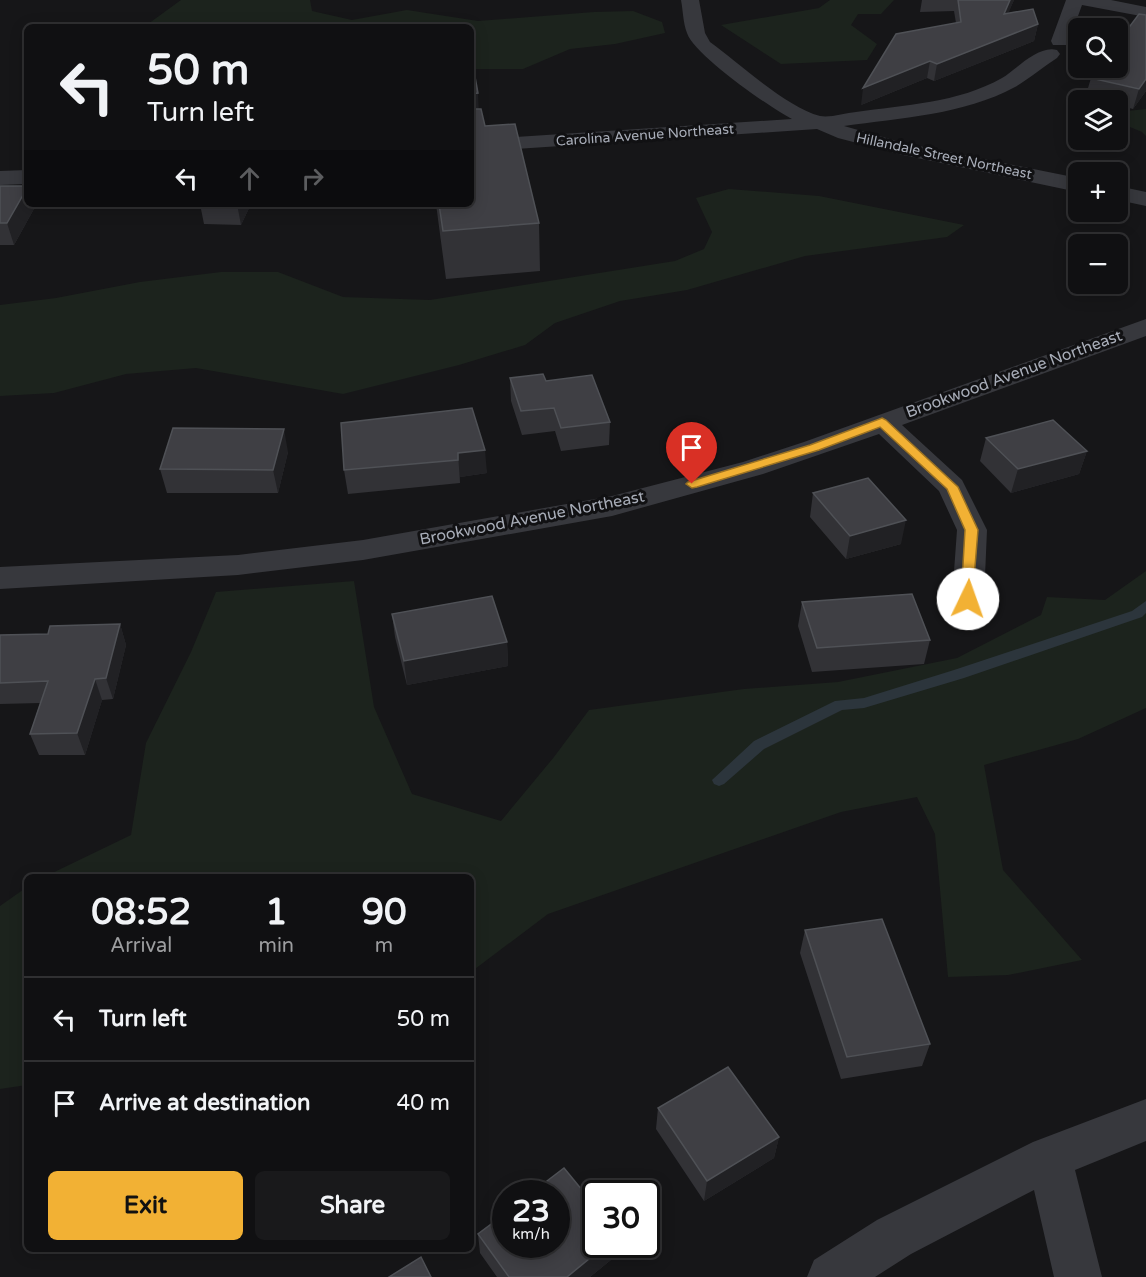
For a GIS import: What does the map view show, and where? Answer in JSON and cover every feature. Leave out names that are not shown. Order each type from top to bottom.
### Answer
[{"type":"street","name":"Hillandale Street Northeast","points":[[690,0],[696,33],[703,45],[765,93],[796,113],[845,134],[903,149],[1068,183]]},
{"type":"street","name":"Carolina Avenue Northeast","points":[[474,146],[819,123],[930,108],[963,100],[1007,82],[1055,48],[1076,0]]},
{"type":"street","points":[[1082,0],[1146,12]]},
{"type":"street","points":[[0,178],[24,177]]},
{"type":"street","points":[[1128,195],[1146,199]]},
{"type":"street","name":"Brookwood Avenue Northeast","points":[[0,578],[238,565],[363,550],[612,506],[753,468],[814,448],[1146,327]]},
{"type":"street","points":[[882,422],[952,487],[972,530],[968,599]]},
{"type":"street","points":[[831,1277],[894,1237],[1049,1158],[1146,1120]]},
{"type":"street","points":[[1049,1158],[1078,1277]]},
{"type":"shaded area","points":[[181,0],[310,0],[312,11],[352,20],[407,10],[478,21],[633,11],[662,22],[665,33],[615,44],[570,49],[523,69],[474,69],[474,24],[148,24]]},
{"type":"shaded area","points":[[830,0],[894,0],[881,14],[858,14],[851,25],[877,44],[867,60],[781,64],[721,25],[819,8]]},
{"type":"shaded area","points":[[1146,109],[1146,136],[1128,126],[1128,111]]},
{"type":"shaded area","points":[[729,189],[819,196],[964,225],[947,237],[805,256],[687,290],[620,301],[555,323],[525,345],[459,365],[343,394],[196,368],[126,374],[54,393],[0,396],[0,305],[56,298],[140,282],[221,272],[278,272],[343,297],[430,300],[675,261],[704,249],[712,232],[696,198]]},
{"type":"shaded area","points":[[1146,571],[1146,708],[1078,739],[984,765],[1003,870],[1082,960],[1008,975],[948,977],[935,834],[917,797],[841,812],[548,914],[474,970],[474,874],[50,874],[131,835],[146,743],[191,652],[216,592],[354,581],[374,707],[412,794],[501,821],[589,710],[744,689],[838,682],[957,658],[1041,615],[1047,597],[1105,600]]},
{"type":"shaded area","points":[[24,889],[24,1085],[0,1089],[0,906]]},
{"type":"building","points":[[958,0],[1010,0],[1004,14],[1033,9],[1038,24],[937,64],[930,61],[863,88],[896,34],[961,22]]},
{"type":"building","points":[[1139,14],[1146,15],[1146,79],[1139,89],[1091,78],[1128,78],[1128,29]]},
{"type":"building","points":[[474,71],[478,93],[474,94]]},
{"type":"building","points":[[474,109],[481,109],[485,126],[515,124],[539,223],[443,231],[439,207],[474,207]]},
{"type":"building","points":[[0,186],[24,186],[24,193],[7,223],[0,223]]},
{"type":"building","points":[[543,374],[546,381],[592,375],[610,422],[561,428],[554,408],[521,411],[510,378]]},
{"type":"building","points":[[472,408],[485,450],[458,453],[458,460],[344,470],[341,423]]},
{"type":"building","points":[[1053,420],[1087,451],[1018,469],[986,438]]},
{"type":"building","points":[[173,428],[284,429],[273,470],[160,469]]},
{"type":"building","points":[[868,478],[906,520],[850,536],[813,493]]},
{"type":"building","points":[[912,594],[930,640],[817,648],[802,602]]},
{"type":"building","points":[[492,596],[507,642],[404,661],[392,614]]},
{"type":"building","points":[[120,624],[106,678],[95,679],[77,733],[30,734],[48,681],[0,683],[0,635],[48,634],[50,626]]},
{"type":"building","points":[[882,919],[930,1044],[847,1057],[805,930]]},
{"type":"building","points":[[728,1067],[779,1137],[707,1181],[658,1108]]},
{"type":"building","points":[[564,1168],[582,1190],[582,1258],[590,1258],[567,1277],[509,1277],[495,1258],[570,1258],[570,1180],[548,1180]]},
{"type":"building","points":[[492,1224],[492,1253],[478,1234]]},
{"type":"building","points":[[421,1257],[431,1277],[389,1277]]},
{"type":"waterway","points":[[719,780],[759,745],[840,705],[864,703],[959,674],[1137,614],[1146,606]]},
{"type":"route","points":[[692,484],[753,468],[882,422],[952,487],[972,530],[968,599]]}]
